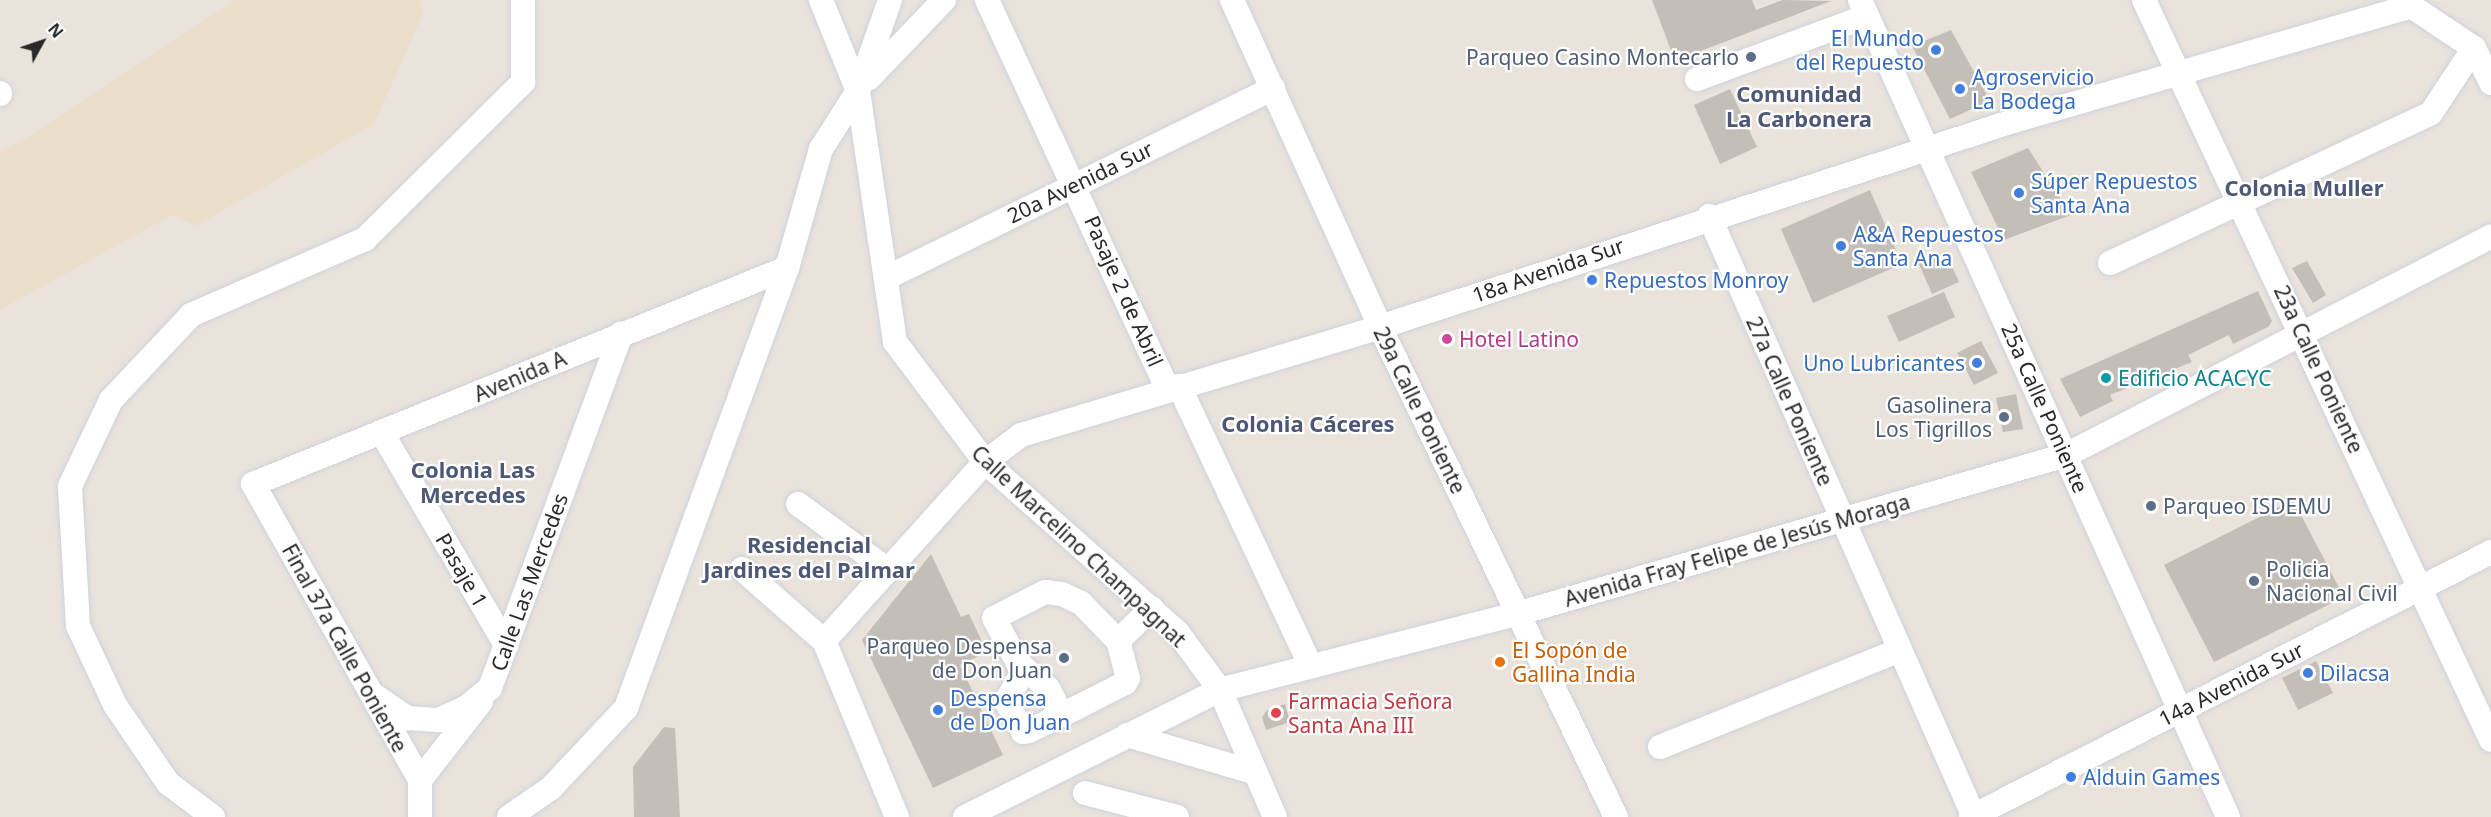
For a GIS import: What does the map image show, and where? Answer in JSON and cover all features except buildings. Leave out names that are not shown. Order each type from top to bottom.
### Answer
[{"type":"street","points":[[213,817],[168,783],[115,705],[78,626],[70,486],[111,400],[191,315],[365,239],[523,82],[523,0]]},
{"type":"street","name":"Calle Marcelino Champagnat","points":[[821,0],[858,91],[888,277],[895,342],[985,462],[1152,608],[1220,690],[1275,817]]},
{"type":"street","points":[[858,91],[890,0]]},
{"type":"street","points":[[509,817],[551,788],[626,708],[787,268],[821,149],[858,91],[944,0]]},
{"type":"street","name":"Pasaje 2 de Abril","points":[[987,0],[1310,665]]},
{"type":"street","name":"29a Calle Poniente","points":[[1232,0],[1380,327],[1521,613],[1616,817]]},
{"type":"street","name":"23a Calle Poniente","points":[[2144,0],[2180,70],[2491,740]]},
{"type":"street","name":"18a Avenida Sur","points":[[824,641],[985,462],[1021,435],[1173,387],[1380,327],[1709,216],[2180,70],[2411,6],[2483,44]]},
{"type":"street","points":[[1697,79],[1863,8]]},
{"type":"street","name":"25a Calle Poniente","points":[[1863,8],[1929,149],[2228,817]]},
{"type":"street","points":[[2483,44],[2491,83]]},
{"type":"street","points":[[2110,263],[2432,113],[2483,44]]},
{"type":"street","name":"20a Avenida Sur","points":[[888,277],[1273,88]]},
{"type":"street","name":"27a Calle Poniente","points":[[1709,216],[1973,817]]},
{"type":"street","name":"Avenida Fray Felipe de Jesús Moraga","points":[[965,817],[1220,690],[1310,665],[1521,613],[2066,456],[2491,237]]},
{"type":"street","name":"Avenida A","points":[[253,484],[621,333],[787,268]]},
{"type":"street","name":"Calle Las Mercedes","points":[[362,680],[393,710],[422,720],[454,714],[490,688],[621,333]]},
{"type":"street","name":"Pasaje 1","points":[[382,433],[506,645]]},
{"type":"street","name":"Final 37a Calle Poniente","points":[[253,484],[420,780]]},
{"type":"street","points":[[798,504],[888,570]]},
{"type":"street","name":"14a Avenida Sur","points":[[1973,817],[2491,552]]},
{"type":"street","points":[[742,569],[824,641],[897,817]]},
{"type":"street","points":[[1024,670],[1006,701],[1018,727],[1029,731],[1062,715],[1125,683],[1127,668],[1118,641],[1081,603],[1045,592],[994,618],[1024,670],[1048,688],[1062,715]]},
{"type":"street","points":[[1118,641],[1152,608]]},
{"type":"street","points":[[1660,747],[1900,650]]},
{"type":"street","points":[[420,817],[420,780],[490,688]]},
{"type":"street","points":[[1127,735],[1256,773]]},
{"type":"street","points":[[1085,793],[1177,817]]},
{"type":"shaded area","points":[[235,0],[420,0],[423,14],[374,124],[196,226],[172,215],[0,310],[0,151],[29,137]]},
{"type":"place","name":"El Mundo del Repuesto","points":[[1936,50]]},
{"type":"place","name":"Parqueo Casino Montecarlo","points":[[1751,57]]},
{"type":"place","name":"Agroservicio La Bodega","points":[[1960,89]]},
{"type":"place","name":"Súper Repuestos Santa Ana","points":[[2019,193]]},
{"type":"place","name":"A&A Repuestos Santa Ana","points":[[1841,246]]},
{"type":"place","name":"Repuestos Monroy","points":[[1592,280]]},
{"type":"place","name":"Hotel Latino","points":[[1447,339]]},
{"type":"place","name":"Uno Lubricantes","points":[[1977,363]]},
{"type":"place","name":"Edificio ACACYC","points":[[2106,378]]},
{"type":"place","name":"Gasolinera Los Tigrillos","points":[[2004,417]]},
{"type":"place","name":"Parqueo ISDEMU","points":[[2151,506]]},
{"type":"place","name":"Policia Nacional Civil","points":[[2254,581]]},
{"type":"place","name":"Parqueo Despensa de Don Juan","points":[[1064,658]]},
{"type":"place","name":"El Sopón de Gallina India","points":[[1500,662]]},
{"type":"place","name":"Dilacsa","points":[[2308,673]]},
{"type":"place","name":"Despensa de Don Juan","points":[[938,710]]},
{"type":"place","name":"Farmacia Señora Santa Ana III","points":[[1276,713]]},
{"type":"place","name":"Alduin Games","points":[[2071,777]]},
{"type":"district","name":"Comunidad La Carbonera","points":[[1799,106]]},
{"type":"district","name":"Colonia Muller","points":[[2304,188]]},
{"type":"district","name":"Colonia Cáceres","points":[[1308,424]]},
{"type":"district","name":"Colonia Las Mercedes","points":[[473,482]]},
{"type":"district","name":"Residencial Jardines del Palmar","points":[[809,556]]}]
